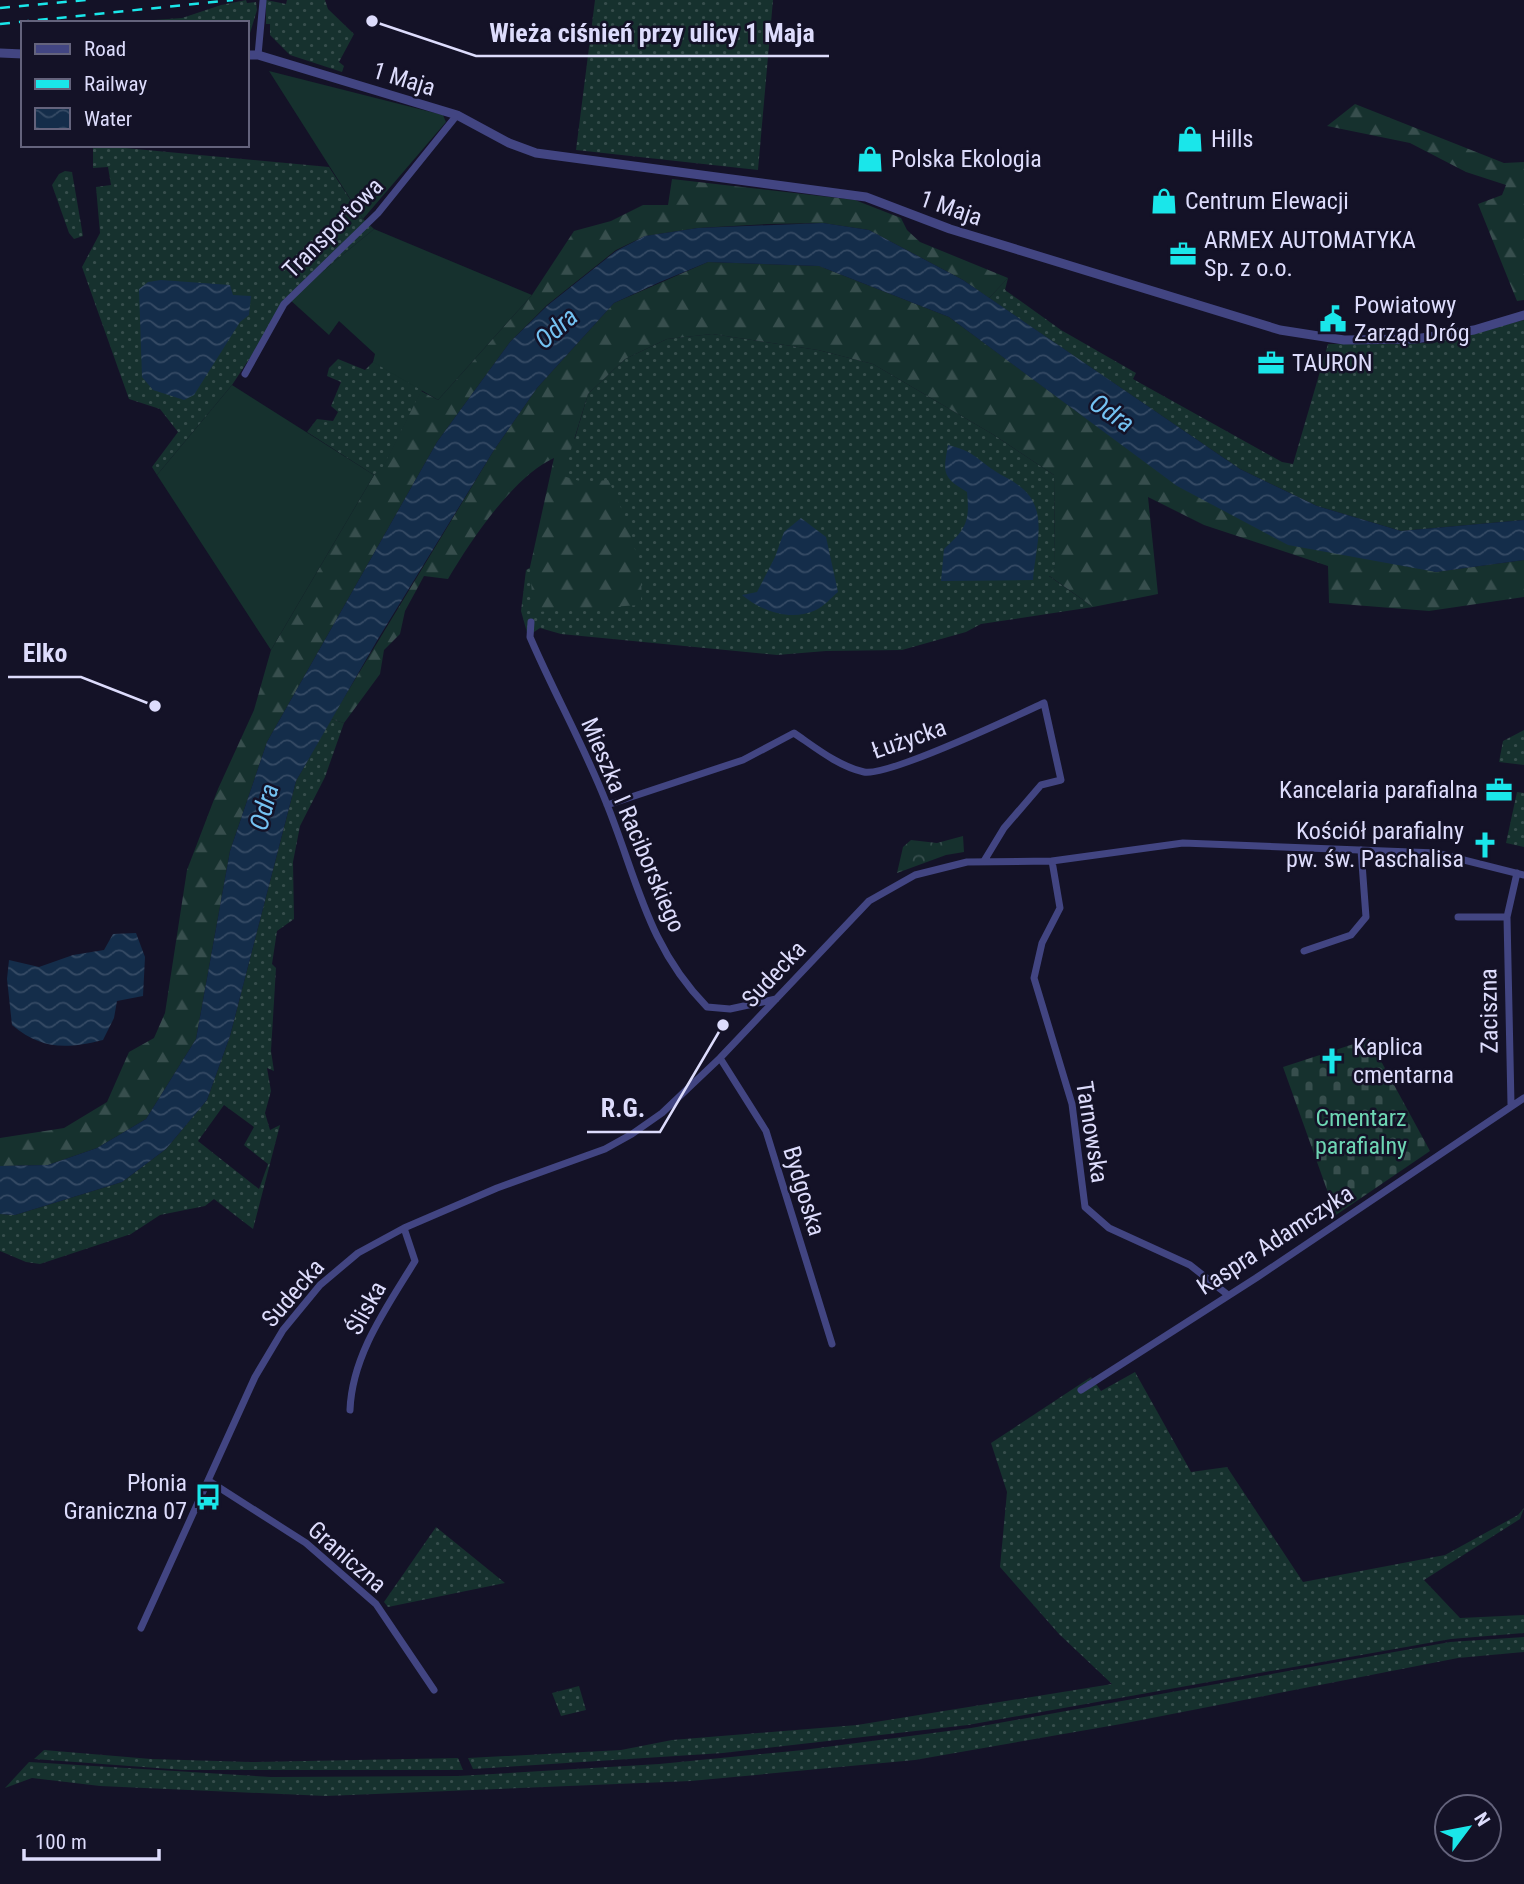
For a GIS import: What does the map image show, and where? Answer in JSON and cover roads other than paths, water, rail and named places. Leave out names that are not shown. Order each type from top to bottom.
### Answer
[{"type":"street","points":[[258,54],[262,1]]},
{"type":"street","points":[[0,53],[21,54]]},
{"type":"street","name":"1 Maja","points":[[248,55],[258,54],[457,116],[509,144],[536,153],[866,197],[950,229],[1280,330],[1344,340],[1415,339],[1474,330],[1524,315]]},
{"type":"street","name":"Transportowa","points":[[245,374],[284,304],[378,213],[457,116]]},
{"type":"street","name":"Mieszka I Raciborskiego","points":[[531,622],[530,637],[607,805],[649,925],[691,991],[707,1007],[730,1009],[777,999]]},
{"type":"street","name":"Łużycka","points":[[607,805],[743,760],[794,733],[841,765],[867,773],[975,736],[1044,703],[1061,780],[1041,785],[1004,828],[984,861]]},
{"type":"street","name":"Sudecka","points":[[141,1628],[255,1377],[283,1330],[320,1285],[358,1253],[404,1228],[497,1188],[605,1149],[662,1113],[720,1058],[869,901],[915,875],[967,862],[1052,860],[1183,843],[1436,853],[1521,874]]},
{"type":"street","points":[[1304,951],[1351,935],[1366,917],[1362,849]]},
{"type":"street","name":"Tarnowska","points":[[1052,860],[1060,908],[1042,943],[1034,978],[1072,1104],[1085,1207],[1109,1228],[1190,1265],[1228,1295]]},
{"type":"street","name":"Zaciszna","points":[[1511,1104],[1507,917],[1521,874]]},
{"type":"street","points":[[1458,917],[1507,917]]},
{"type":"street","name":"Bydgoska","points":[[720,1058],[766,1131],[832,1343]]},
{"type":"street","name":"Kaspra Adamczyka","points":[[1081,1390],[1228,1295],[1511,1104],[1524,1098]]},
{"type":"street","name":"Śliska","points":[[350,1410],[351,1384],[362,1356],[384,1311],[415,1261],[404,1228]]},
{"type":"street","name":"Graniczna","points":[[209,1480],[306,1544],[376,1604],[434,1690]]},
{"type":"water","name":"Odra","points":[[823,223],[869,230],[963,280],[1240,469],[1317,506],[1401,531],[1524,520],[1524,560],[1436,572],[1288,545],[1177,486],[949,317],[819,266],[708,262],[660,282],[614,303],[537,388],[494,450],[378,639],[296,781],[230,1036],[207,1100],[166,1149],[122,1182],[15,1215],[0,1214],[0,1166],[48,1165],[97,1148],[146,1119],[196,1039],[230,851],[267,742],[437,442],[510,342],[548,305],[616,251],[645,236],[698,228]]},
{"type":"water","points":[[161,280],[230,285],[233,295],[251,296],[249,315],[240,322],[194,395],[184,400],[153,390],[142,377],[139,289],[148,282]]},
{"type":"water","points":[[948,445],[974,455],[1015,483],[1028,494],[1035,505],[1039,529],[1033,580],[941,581],[944,549],[962,530],[968,511],[967,492],[946,473]]},
{"type":"water","points":[[801,518],[826,537],[838,592],[821,607],[806,613],[787,615],[767,610],[742,595],[757,592],[784,532]]},
{"type":"water","points":[[136,933],[145,957],[143,996],[117,1001],[114,1018],[103,1040],[77,1045],[55,1045],[34,1039],[12,1025],[7,979],[9,960],[39,967],[73,955],[104,950],[113,934]]},
{"type":"railway","points":[[0,8],[87,0]]},
{"type":"railway","points":[[29,21],[233,0]]},
{"type":"railway","points":[[0,24],[21,22]]},
{"type":"place","name":"Wieża ciśnień przy ulicy 1 Maja","points":[[372,21]]},
{"type":"place","name":"Hills","points":[[1190,139]]},
{"type":"place","name":"Polska Ekologia","points":[[870,159]]},
{"type":"place","name":"Centrum Elewacji","points":[[1164,201]]},
{"type":"place","name":"ARMEX AUTOMATYKA Sp. z o.o.","points":[[1183,254]]},
{"type":"place","name":"Powiatowy Zarząd Dróg","points":[[1333,319]]},
{"type":"place","name":"TAURON","points":[[1271,363]]},
{"type":"place","name":"Elko","points":[[155,706]]},
{"type":"place","name":"Kancelaria parafialna","points":[[1499,790]]},
{"type":"place","name":"Kościół parafialny pw. św. Paschalisa","points":[[1485,845]]},
{"type":"place","name":"R.G.","points":[[723,1025]]},
{"type":"place","name":"Kaplica cmentarna","points":[[1332,1061]]},
{"type":"place","name":"Płonia Graniczna 07","points":[[208,1497]]},
{"type":"park label","name":"Cmentarz parafialny","points":[[1361,1132]]}]
